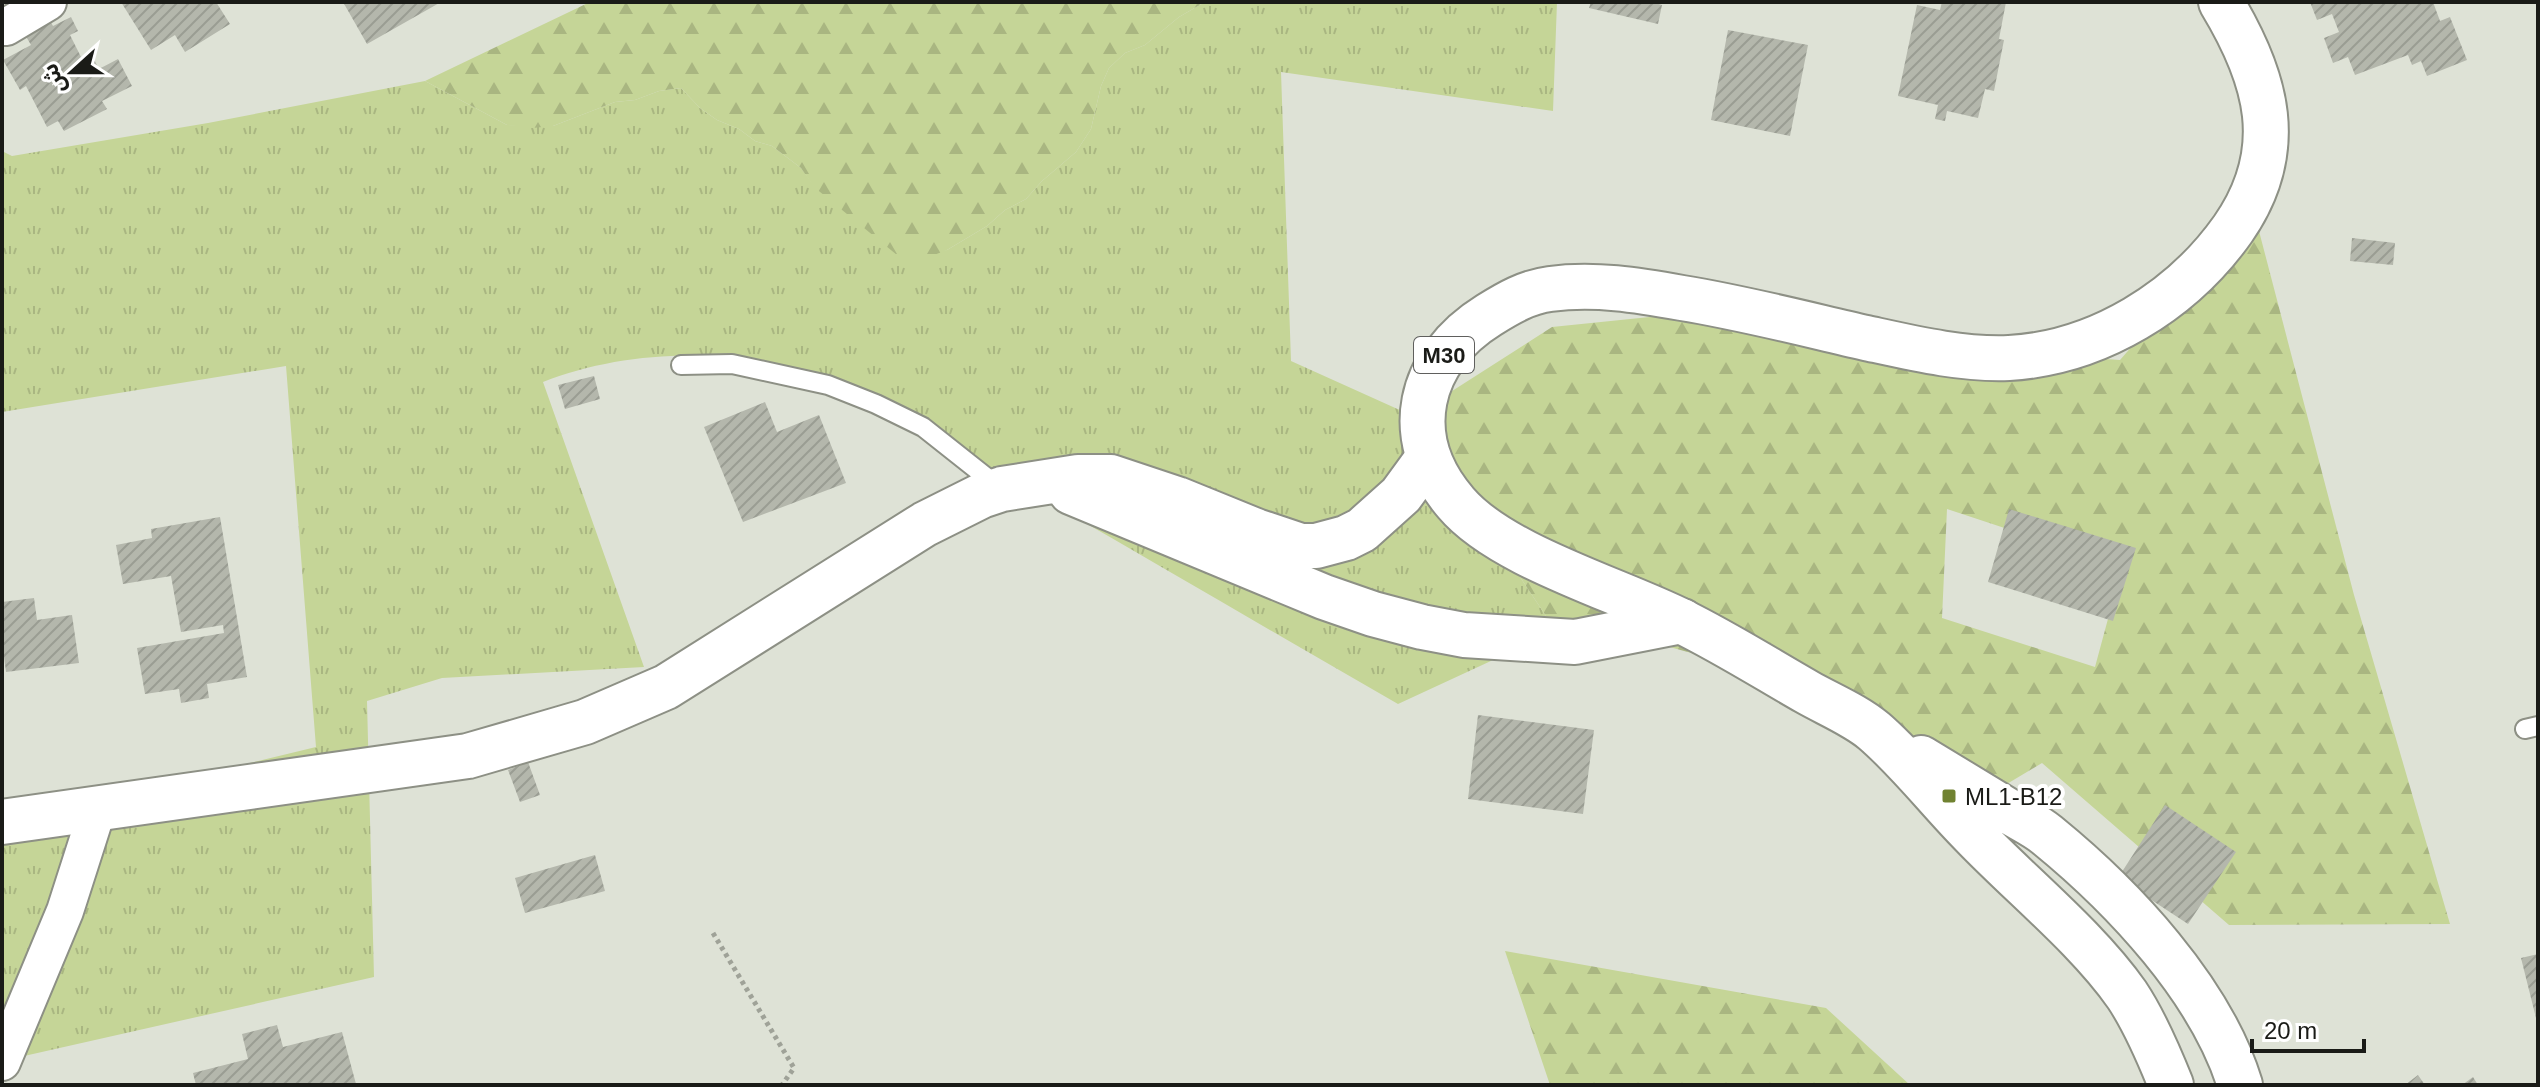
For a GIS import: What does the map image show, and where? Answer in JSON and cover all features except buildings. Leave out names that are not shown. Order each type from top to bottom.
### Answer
[{"type":"main road","name":"M30","points":[[2171,1085],[2127,995],[2086,947],[1871,728],[1682,621],[1548,562],[1490,531],[1455,502],[1428,458],[1422,408],[1433,370],[1448,349],[1472,325],[1534,291],[1576,285],[1710,302],[1897,345],[2006,358],[2074,346],[2137,319],[2187,281],[2214,252],[2246,209],[2257,185],[2266,132],[2265,100],[2245,45],[2221,2]]},
{"type":"main road","points":[[2,822],[468,756],[585,722],[666,687],[925,524],[981,496],[1020,486],[1078,477],[1111,477],[1177,499],[1256,531],[1301,546],[1316,546],[1362,530],[1401,495],[1428,458]]},
{"type":"main road","points":[[1020,486],[1076,493],[1324,597],[1422,627],[1464,635],[1575,642],[1682,621]]},
{"type":"main road","points":[[1871,728],[2045,833],[2158,942],[2208,1011],[2231,1056],[2240,1085]]},
{"type":"street","points":[[6,27],[48,2]]},
{"type":"street","points":[[2,1062],[65,911],[98,808]]},
{"type":"lane","points":[[681,365],[732,364],[828,385],[923,427],[1020,486]]},
{"type":"path","points":[[713,933],[794,1068],[782,1085]]},
{"type":"green space","points":[[590,2],[1205,2],[1179,17],[1145,45],[1125,53],[1109,68],[1101,86],[1091,129],[1076,152],[1026,199],[947,250],[926,258],[897,255],[814,187],[801,168],[772,146],[755,141],[739,129],[717,120],[681,88],[615,102],[553,126],[532,128],[507,125],[425,81]]},
{"type":"green space","points":[[1205,2],[1557,2],[1553,111],[1281,72],[1291,361],[1413,416],[1556,631],[1398,704],[1075,517],[818,375],[780,365],[711,356],[642,358],[574,371],[543,382],[644,667],[442,678],[367,701],[374,977],[2,1061],[2,819],[46,812],[316,747],[286,366],[2,412],[2,151],[12,156],[208,123],[425,81],[507,125],[553,126],[615,102],[681,88],[717,120],[739,129],[755,141],[772,146],[801,168],[815,187],[897,254],[947,250],[1026,199],[1076,152],[1091,129],[1101,86],[1109,68],[1125,53],[1145,45],[1179,17]]},
{"type":"green space","points":[[2253,208],[2354,595],[2450,924],[2229,925],[2042,763],[1960,812],[1770,675],[1616,632],[1556,631],[1413,416],[1552,327],[1679,314],[2003,352],[2120,360]],"holes":[[[1947,509],[2122,567],[2095,667],[1942,618]]]},
{"type":"green space","points":[[1505,951],[1826,1008],[1910,1085],[1550,1085]]},
{"type":"place","name":"ML1-B12","points":[[1949,796]]}]
